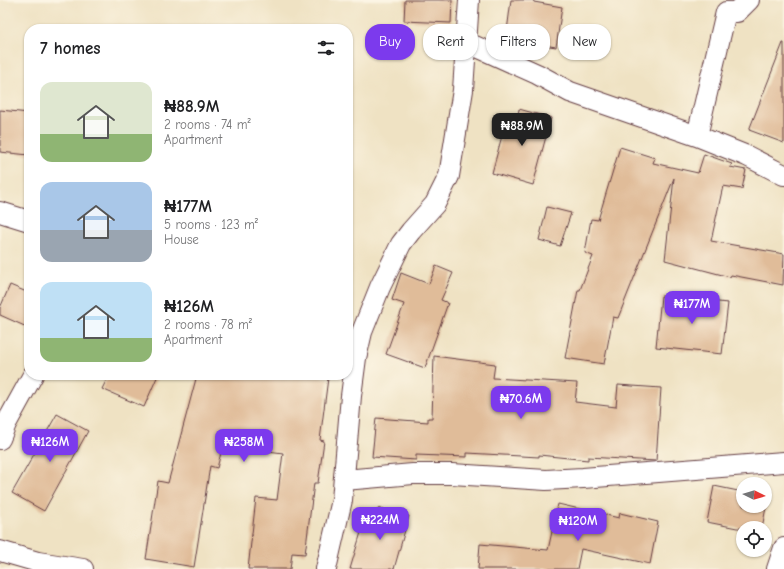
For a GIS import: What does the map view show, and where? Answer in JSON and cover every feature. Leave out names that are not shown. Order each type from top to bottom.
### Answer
[{"type":"street","points":[[467,24],[469,0]]},
{"type":"street","points":[[697,136],[726,12],[737,12],[749,0]]},
{"type":"street","points":[[478,47],[537,74],[570,92],[697,136],[748,156],[784,175]]},
{"type":"street","points":[[353,354],[392,262],[411,231],[436,204],[449,176],[463,90],[465,60]]},
{"type":"street","points":[[0,212],[24,219]]},
{"type":"street","points":[[0,439],[6,424],[30,380]]},
{"type":"street","points":[[326,569],[340,514],[344,480],[350,380]]},
{"type":"street","points":[[344,480],[436,474],[546,480],[784,462]]},
{"type":"street","points":[[777,569],[784,548]]},
{"type":"street","points":[[0,551],[37,566],[83,569]]},
{"type":"building","points":[[405,0],[452,0],[451,23],[404,21]]},
{"type":"building","points":[[511,0],[533,0],[534,2],[562,7],[559,24],[558,24],[556,47],[550,46],[550,24],[508,24]]},
{"type":"building","points":[[784,43],[784,143],[749,130]]},
{"type":"building","points":[[519,109],[551,118],[533,185],[492,173],[503,132],[506,133],[512,114],[518,116]]},
{"type":"building","points":[[0,110],[24,112],[24,154],[0,152]]},
{"type":"building","points":[[620,147],[655,158],[653,163],[698,173],[704,154],[732,164],[730,167],[746,170],[742,189],[723,186],[711,241],[784,254],[783,285],[731,275],[730,277],[665,260],[674,178],[618,318],[613,317],[604,364],[565,358],[578,290],[580,290],[593,256],[585,253],[591,219],[598,220]]},
{"type":"building","points":[[547,207],[571,213],[560,246],[539,240]]},
{"type":"building","points":[[436,266],[453,273],[441,300],[448,303],[425,368],[386,354],[404,304],[392,300],[401,273],[429,284]]},
{"type":"building","points":[[10,285],[24,291],[24,326],[0,315],[0,308]]},
{"type":"building","points":[[661,296],[728,303],[722,354],[656,347]]},
{"type":"building","points":[[434,356],[495,364],[493,378],[577,383],[575,402],[616,407],[618,385],[661,388],[656,461],[588,457],[588,460],[539,455],[539,457],[467,453],[467,457],[416,455],[416,460],[372,457],[376,418],[428,422],[428,418],[432,418]]},
{"type":"building","points":[[106,380],[156,380],[144,407],[102,389]]},
{"type":"building","points":[[196,380],[328,380],[320,440],[324,441],[318,483],[314,483],[305,554],[292,553],[290,569],[248,569],[256,498],[277,500],[283,453],[223,445],[217,468],[210,466],[194,567],[146,559],[158,481],[168,483]]},
{"type":"building","points":[[57,414],[88,431],[44,511],[12,493]]},
{"type":"building","points":[[714,486],[736,491],[736,513],[765,513],[763,521],[736,521],[736,528],[707,522]]},
{"type":"building","points":[[558,504],[619,518],[620,513],[658,522],[650,564],[581,549],[577,569],[478,569],[480,544],[548,550]]},
{"type":"building","points":[[378,508],[409,516],[394,569],[350,569],[365,519],[375,522]]}]
